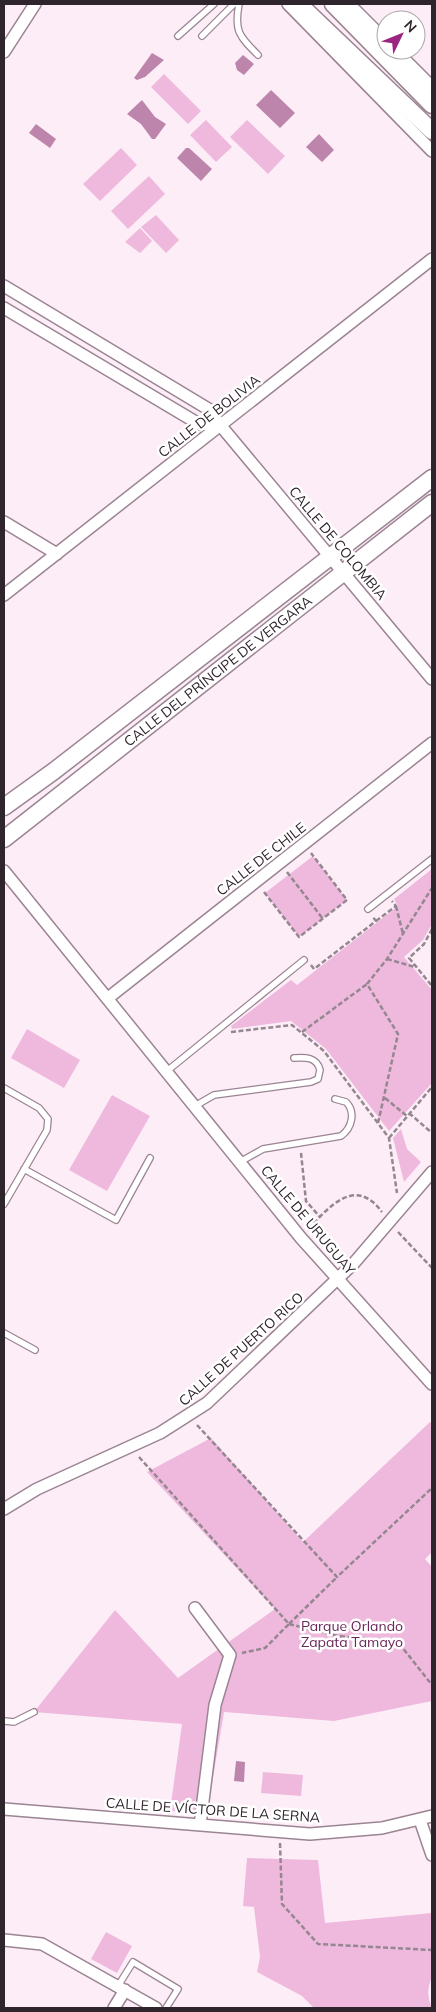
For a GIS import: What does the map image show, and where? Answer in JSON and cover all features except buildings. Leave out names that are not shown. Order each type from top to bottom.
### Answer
[{"type":"main road","points":[[299,4],[432,131]]},
{"type":"main road","points":[[333,4],[432,105]]},
{"type":"main road","name":"CALLE DEL PRÍNCIPE DE VERGARA","points":[[4,807],[54,771],[432,478]]},
{"type":"main road","name":"CALLE DEL PRÍNCIPE DE VERGARA","points":[[4,839],[432,503]]},
{"type":"street","points":[[4,52],[35,4]]},
{"type":"street","points":[[288,4],[432,151]]},
{"type":"street","points":[[349,4],[376,31]]},
{"type":"street","points":[[405,60],[432,87]]},
{"type":"street","name":"CALLE DE BOLIVIA","points":[[4,595],[432,259]]},
{"type":"street","name":"CALLE DE COLOMBIA","points":[[4,286],[210,410],[221,426],[432,679]]},
{"type":"street","points":[[4,308],[199,424],[221,426]]},
{"type":"street","points":[[99,364],[112,351]]},
{"type":"street","points":[[4,522],[56,554]]},
{"type":"street","name":"CALLE DE CHILE","points":[[108,998],[432,743]]},
{"type":"street","name":"CALLE DE URUGUAY","points":[[4,871],[301,1238],[432,1384]]},
{"type":"street","name":"CALLE DE PUERTO RICO","points":[[4,1509],[37,1490],[131,1448],[189,1417],[207,1403],[337,1280],[432,1172]]},
{"type":"street","points":[[195,1608],[230,1655],[214,1705],[200,1824]]},
{"type":"street","name":"CALLE DE VÍCTOR DE LA SERNA","points":[[4,1809],[279,1832],[340,1833],[420,1820],[432,1816]]},
{"type":"street","points":[[420,1820],[432,1855]]},
{"type":"street","points":[[4,1940],[42,1944],[156,2008]]},
{"type":"street","points":[[114,2008],[122,1988]]},
{"type":"lane","points":[[178,36],[214,4]]},
{"type":"lane","points":[[202,36],[234,4]]},
{"type":"lane","points":[[239,4],[236,21],[240,37],[258,55]]},
{"type":"lane","points":[[368,909],[432,859]]},
{"type":"lane","points":[[167,1071],[209,1034],[304,960]]},
{"type":"lane","points":[[195,1106],[214,1095],[310,1082],[318,1079],[320,1070],[317,1062],[305,1057],[294,1058]]},
{"type":"lane","points":[[4,1088],[39,1108],[48,1119],[47,1130],[4,1204]]},
{"type":"lane","points":[[240,1162],[263,1149],[336,1139],[345,1133],[350,1124],[351,1108],[346,1102],[335,1099]]},
{"type":"lane","points":[[24,1169],[116,1220],[150,1158]]},
{"type":"lane","points":[[4,1333],[35,1350]]},
{"type":"lane","points":[[4,1721],[14,1722],[34,1712]]},
{"type":"lane","points":[[122,1988],[133,1962],[178,1989],[166,2008]]},
{"type":"path","points":[[256,882],[299,937],[347,900],[304,844]]},
{"type":"path","points":[[280,863],[323,919]]},
{"type":"path","points":[[302,1032],[367,984],[387,959],[432,888]]},
{"type":"path","points":[[388,894],[396,906],[402,934]]},
{"type":"path","points":[[304,960],[306,958],[314,969],[396,906]]},
{"type":"path","points":[[368,909],[376,921]]},
{"type":"path","points":[[432,929],[424,944],[409,958],[432,986]]},
{"type":"path","points":[[387,959],[416,968]]},
{"type":"path","points":[[367,984],[398,1034],[378,1123]]},
{"type":"path","points":[[209,1034],[292,1026],[324,1051],[389,1138],[400,1210]]},
{"type":"path","points":[[389,1138],[432,1087]]},
{"type":"path","points":[[385,1098],[407,1116]]},
{"type":"path","points":[[409,1113],[432,1133]]},
{"type":"path","points":[[300,1144],[306,1201],[320,1217]]},
{"type":"path","points":[[301,1238],[334,1202],[361,1195],[377,1205],[389,1223],[432,1268]]},
{"type":"path","points":[[189,1417],[337,1577]]},
{"type":"path","points":[[131,1448],[289,1624],[338,1636],[398,1642],[432,1685]]},
{"type":"path","points":[[230,1655],[265,1648],[432,1488]]},
{"type":"path","points":[[279,1832],[282,1904],[318,1944],[432,1950]]},
{"type":"green space","points":[[164,74],[201,111],[188,124],[151,87]]},
{"type":"green space","points":[[206,120],[232,147],[216,162],[190,135]]},
{"type":"green space","points":[[247,120],[285,156],[268,174],[230,137]]},
{"type":"green space","points":[[121,148],[137,165],[100,201],[83,184]]},
{"type":"green space","points":[[149,176],[165,194],[128,229],[111,211]]},
{"type":"green space","points":[[156,215],[179,240],[166,253],[141,227]]},
{"type":"green space","points":[[140,228],[152,241],[140,253],[125,242]]},
{"type":"green space","points":[[313,856],[347,900],[299,937],[265,893]]},
{"type":"green space","points":[[432,869],[432,924],[423,940],[404,957],[432,990],[432,1083],[389,1131],[326,1049],[291,1021],[232,1029],[231,1026],[291,980],[297,985],[398,906],[394,899]]},
{"type":"green space","points":[[27,1029],[80,1060],[64,1088],[11,1058]]},
{"type":"green space","points":[[112,1095],[150,1116],[107,1191],[69,1170]]},
{"type":"green space","points":[[401,1129],[407,1149],[421,1162],[404,1182],[393,1138]]},
{"type":"green space","name":"Parque Orlando Zapata Tamayo","points":[[430,1422],[432,1424],[432,1552],[425,1559],[432,1567],[432,1701],[334,1721],[224,1712],[207,1813],[170,1811],[182,1724],[34,1712],[115,1610],[178,1678],[275,1609],[147,1472],[211,1438],[303,1542]]},
{"type":"green space","points":[[263,1772],[303,1775],[301,1796],[261,1793]]},
{"type":"green space","points":[[247,1858],[318,1860],[325,1923],[432,1913],[432,1977],[428,1992],[432,2008],[314,2008],[302,1996],[257,1972],[260,1957],[254,1907],[243,1906]]},
{"type":"green space","points":[[106,1932],[132,1946],[117,1973],[91,1959]]},
{"type":"shaded area","points":[[152,53],[164,60],[145,77],[137,80],[134,78]]},
{"type":"shaded area","points":[[243,55],[254,64],[244,75],[237,70],[235,63]]},
{"type":"shaded area","points":[[271,90],[295,113],[280,128],[256,105]]},
{"type":"shaded area","points":[[142,100],[155,117],[166,124],[155,139],[152,139],[141,124],[127,114]]},
{"type":"shaded area","points":[[36,124],[56,139],[50,148],[29,133]]},
{"type":"shaded area","points":[[319,134],[334,150],[322,162],[306,147]]},
{"type":"shaded area","points":[[186,148],[189,148],[212,169],[201,181],[177,158]]},
{"type":"shaded area","points":[[236,1761],[245,1762],[244,1782],[234,1781]]}]
